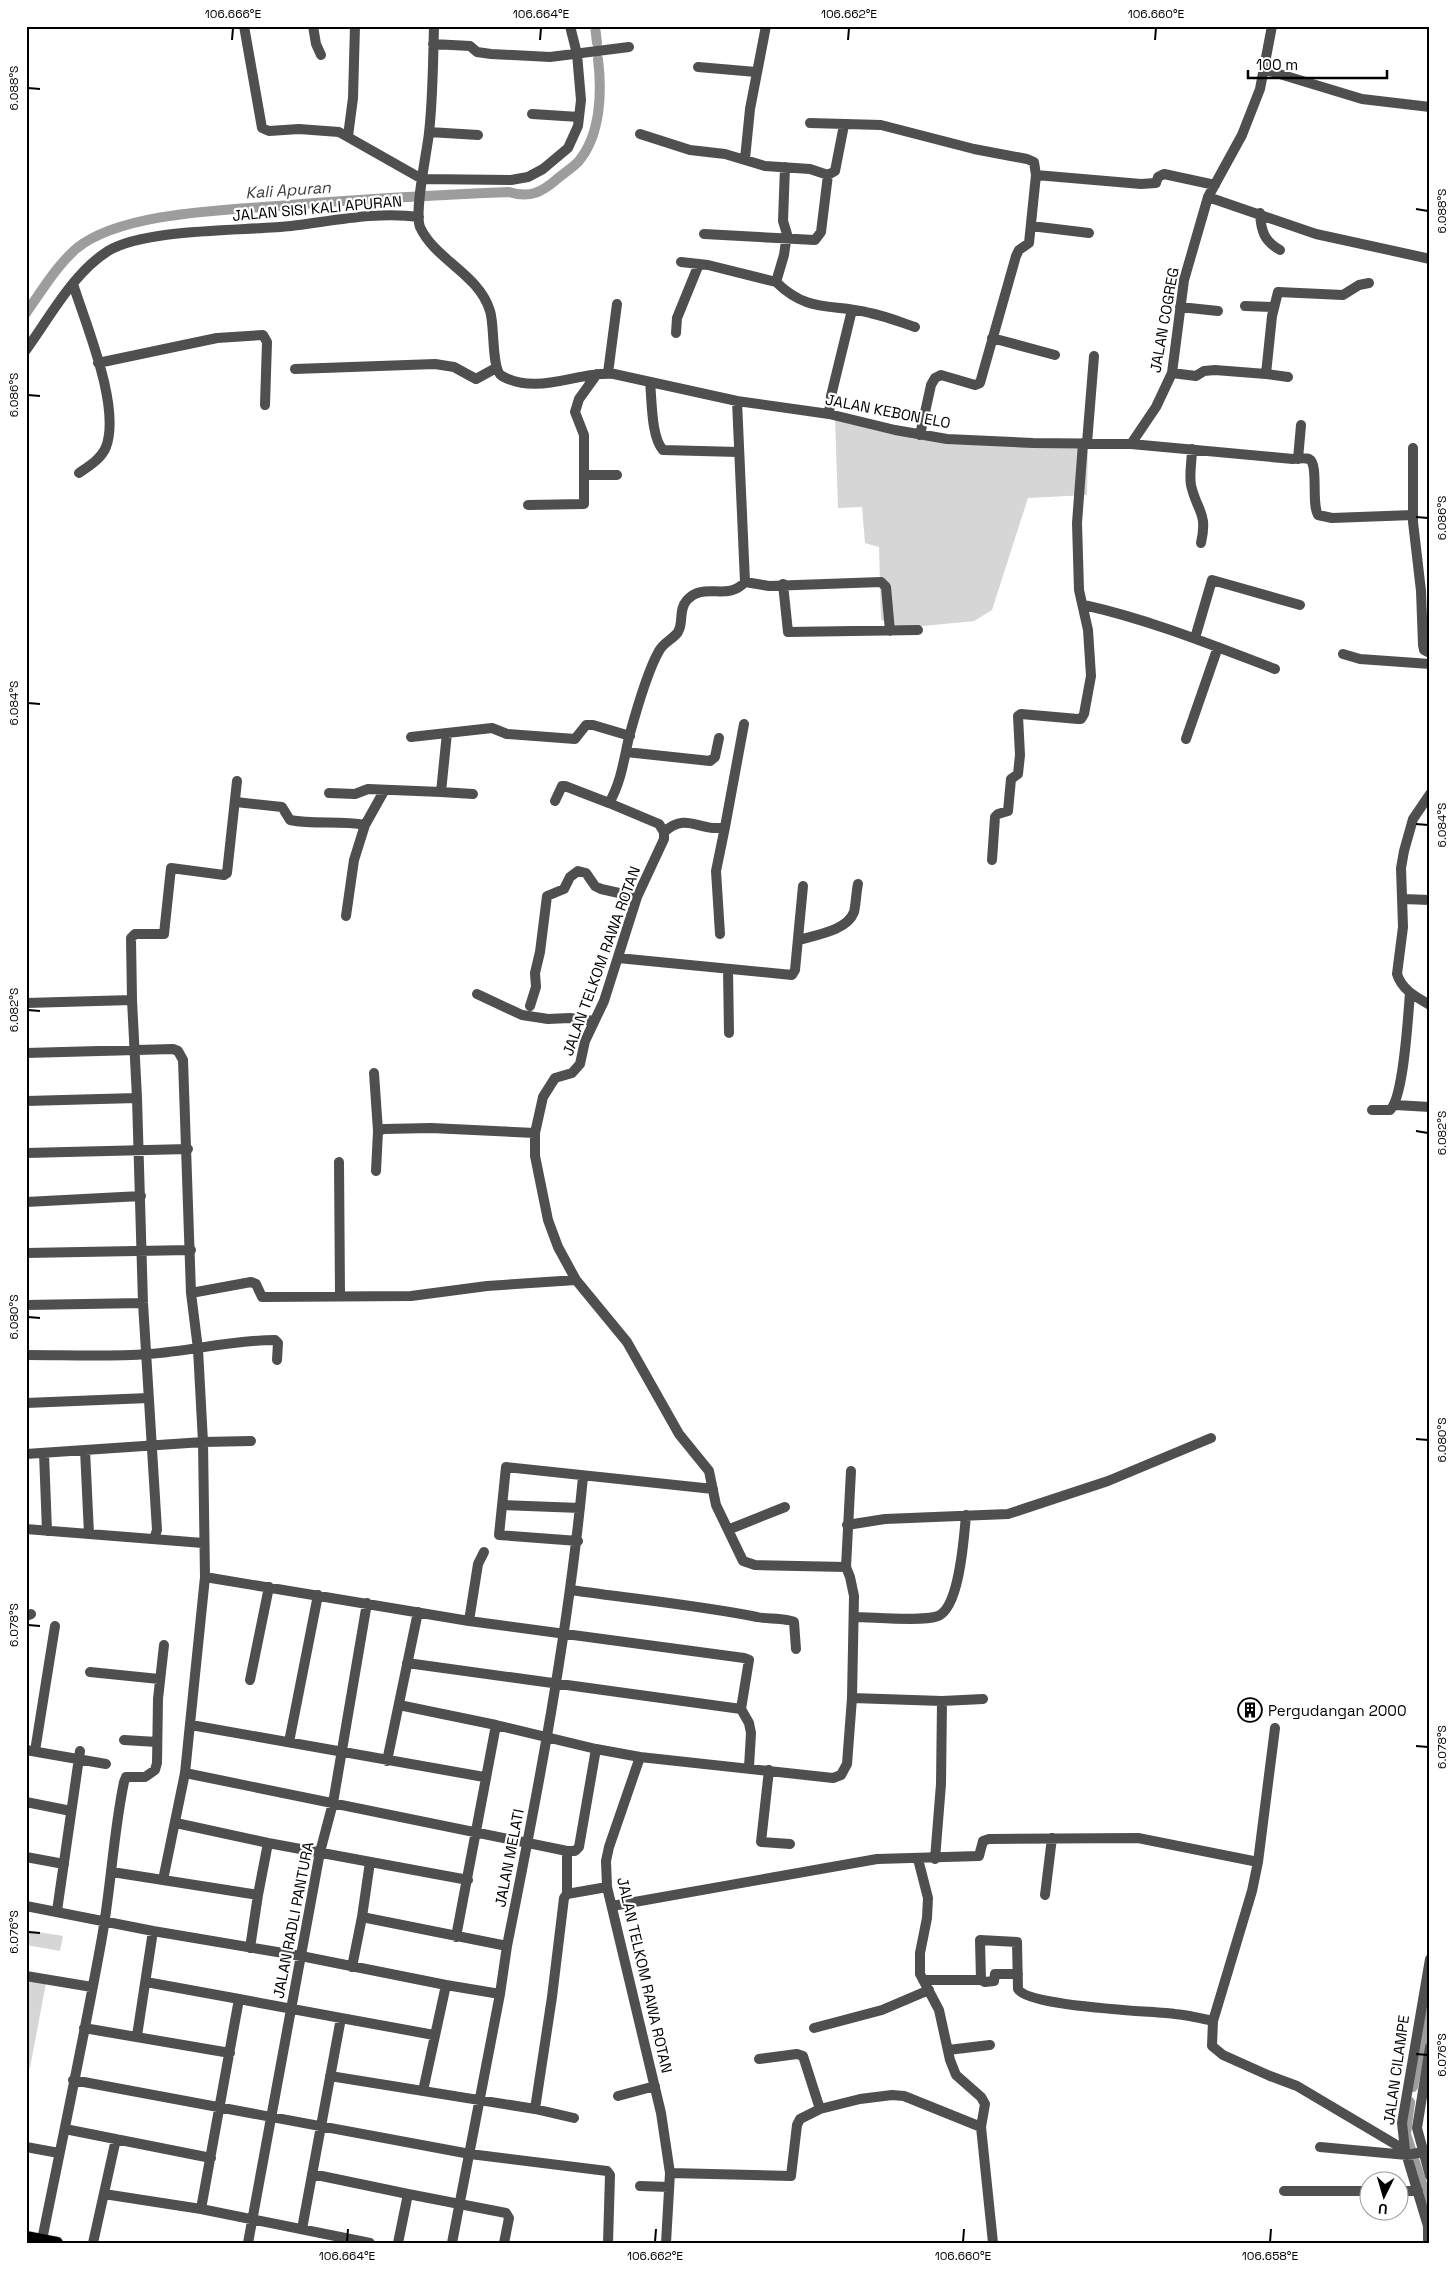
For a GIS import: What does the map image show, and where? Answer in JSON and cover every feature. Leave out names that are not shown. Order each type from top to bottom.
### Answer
[{"type":"main road","points":[[26,2236],[56,2243]]},
{"type":"street","points":[[244,26],[262,128],[269,131],[329,130],[348,136],[422,182],[511,180],[528,177],[543,169],[568,148],[578,126],[581,100],[582,53],[570,26]]},
{"type":"street","points":[[313,26],[316,44],[322,55]]},
{"type":"street","points":[[348,136],[353,98],[355,26]]},
{"type":"street","points":[[295,369],[435,364],[454,367],[476,379],[496,368],[494,324],[490,309],[475,285],[423,232],[419,223],[429,132],[434,26]]},
{"type":"street","points":[[745,159],[756,72],[766,26]]},
{"type":"street","name":"JALAN COGREG","points":[[1131,444],[1156,407],[1172,373],[1184,280],[1208,197],[1242,135],[1260,89],[1272,26]]},
{"type":"street","points":[[433,44],[470,46],[477,52],[491,54],[550,58],[629,47]]},
{"type":"street","points":[[698,67],[756,72]]},
{"type":"street","points":[[1263,69],[1362,98],[1430,108]]},
{"type":"street","points":[[532,114],[579,117]]},
{"type":"street","points":[[810,123],[844,125],[881,124],[974,149],[1034,162],[1036,175],[1029,243],[1019,250],[1016,256],[978,385],[941,375],[935,378],[931,385],[920,435]]},
{"type":"street","points":[[640,134],[683,149],[745,159],[756,164],[810,169],[828,175],[835,171],[844,125]]},
{"type":"street","points":[[429,132],[478,135]]},
{"type":"street","points":[[776,282],[784,255],[786,238],[783,221],[785,167]]},
{"type":"street","points":[[1036,175],[1141,184],[1156,183],[1158,178],[1164,174],[1215,185]]},
{"type":"street","points":[[704,234],[812,241],[818,239],[828,175]]},
{"type":"street","points":[[1208,197],[1260,213],[1316,234],[1430,258]]},
{"type":"street","name":"JALAN SISI KALI APURAN","points":[[26,350],[73,284],[94,261],[110,250],[149,238],[419,212]]},
{"type":"street","points":[[1260,213],[1260,226],[1266,239],[1280,250]]},
{"type":"street","points":[[1031,226],[1089,233]]},
{"type":"street","points":[[681,262],[700,264],[776,282],[802,302],[870,313],[915,327]]},
{"type":"street","points":[[676,333],[678,318],[700,264]]},
{"type":"street","points":[[1266,374],[1274,307],[1276,296],[1280,291],[1343,295],[1359,285],[1369,283]]},
{"type":"street","points":[[73,284],[110,405],[106,447],[94,463],[78,473]]},
{"type":"street","points":[[608,373],[617,304]]},
{"type":"street","points":[[1245,306],[1274,307]]},
{"type":"street","points":[[1180,308],[1218,311]]},
{"type":"street","points":[[829,414],[830,396],[852,310]]},
{"type":"street","points":[[98,363],[216,338],[263,335],[267,342],[266,405]]},
{"type":"street","points":[[992,338],[1055,355]]},
{"type":"street","points":[[992,860],[996,817],[998,814],[1008,811],[1011,779],[1018,774],[1020,755],[1018,716],[1021,714],[1081,719],[1084,714],[1091,676],[1084,605],[1079,590],[1077,523],[1094,356]]},
{"type":"street","name":"JALAN KEBON ELO","points":[[496,368],[500,375],[511,380],[532,384],[550,383],[608,373],[737,401],[829,414],[920,435],[947,439],[1131,444],[1298,459]]},
{"type":"street","points":[[1172,373],[1196,376],[1215,370],[1288,377]]},
{"type":"street","points":[[528,505],[583,506],[585,475],[584,435],[575,412],[579,399],[597,374]]},
{"type":"street","points":[[650,382],[658,442],[663,450],[738,452]]},
{"type":"street","points":[[609,803],[616,788],[630,736],[659,651],[677,633],[683,605],[698,592],[738,590],[745,582],[737,401]]},
{"type":"street","points":[[1301,425],[1298,459],[1306,458],[1313,463],[1314,504],[1318,515],[1322,517],[1348,518],[1413,515]]},
{"type":"street","points":[[1413,448],[1413,515],[1425,575],[1423,645],[1424,650],[1430,653]]},
{"type":"street","points":[[1192,449],[1191,483],[1196,504],[1204,518],[1201,543]]},
{"type":"street","points":[[585,475],[617,474]]},
{"type":"street","points":[[1195,638],[1212,580],[1300,605]]},
{"type":"street","points":[[745,582],[770,586],[783,584],[881,582],[886,587],[890,631]]},
{"type":"street","points":[[783,584],[788,632],[918,630]]},
{"type":"street","points":[[1084,605],[1129,615],[1275,669]]},
{"type":"street","points":[[1186,739],[1218,647]]},
{"type":"street","points":[[1343,654],[1360,659],[1430,664]]},
{"type":"street","points":[[720,934],[716,871],[744,724]]},
{"type":"street","points":[[411,737],[492,728],[506,734],[576,739],[586,725],[630,736]]},
{"type":"street","points":[[441,792],[447,733]]},
{"type":"street","points":[[626,752],[710,761],[715,758],[719,738]]},
{"type":"street","points":[[154,1539],[157,1530],[143,1303],[138,1098],[132,1000],[132,936],[135,934],[164,934],[171,868],[224,875],[227,873],[238,781]]},
{"type":"street","points":[[555,801],[562,786],[565,786],[659,824],[664,832],[675,823],[687,822],[716,829],[725,827]]},
{"type":"street","points":[[329,793],[355,794],[368,788],[384,791],[473,794]]},
{"type":"street","points":[[346,916],[354,860],[365,825],[384,791]]},
{"type":"street","points":[[1430,794],[1418,808],[1408,834],[1401,868],[1403,927],[1397,974],[1399,981],[1410,993],[1430,1005]]},
{"type":"street","points":[[236,802],[282,807],[290,820],[300,822],[352,822],[365,825]]},
{"type":"street","name":"JALAN TELKOM RAWA ROTAN","points":[[664,832],[660,848],[637,897],[604,1001],[585,1041],[580,1064],[572,1072],[556,1078],[542,1098],[535,1133],[535,1156],[548,1220],[558,1247],[576,1280],[627,1342],[679,1434],[709,1471],[716,1504],[730,1529],[743,1561],[748,1564],[846,1568]]},
{"type":"street","points":[[530,1006],[536,987],[535,973],[540,952],[547,896],[564,889],[570,877],[578,871],[586,873],[595,886],[600,889],[637,897]]},
{"type":"street","points":[[799,940],[839,927],[848,921],[854,913],[858,884]]},
{"type":"street","points":[[618,958],[792,976],[795,972],[804,886]]},
{"type":"street","points":[[1403,899],[1430,900]]},
{"type":"street","points":[[728,969],[729,1033]]},
{"type":"street","points":[[1372,1110],[1390,1110],[1395,1104],[1406,1042],[1410,993]]},
{"type":"street","points":[[477,994],[522,1015],[548,1019],[570,1018],[594,1021]]},
{"type":"street","points":[[26,1003],[132,1000]]},
{"type":"street","points":[[26,1053],[173,1049],[181,1054],[188,1149],[192,1293],[198,1349],[203,1442],[205,1577],[185,1772],[163,1880]]},
{"type":"street","points":[[374,1073],[378,1131],[376,1172]]},
{"type":"street","points":[[26,1101],[138,1098]]},
{"type":"street","points":[[1395,1104],[1430,1107]]},
{"type":"street","points":[[378,1131],[431,1128],[535,1133]]},
{"type":"street","points":[[26,1153],[188,1149]]},
{"type":"street","points":[[339,1162],[340,1295]]},
{"type":"street","points":[[26,1202],[141,1196]]},
{"type":"street","points":[[26,1254],[192,1250]]},
{"type":"street","points":[[192,1293],[251,1282],[256,1284],[262,1297],[410,1296],[487,1286],[576,1280]]},
{"type":"street","points":[[26,1305],[143,1303]]},
{"type":"street","points":[[26,1355],[147,1354],[198,1349],[250,1340],[275,1340],[278,1343],[277,1360]]},
{"type":"street","points":[[26,1403],[149,1398]]},
{"type":"street","points":[[847,1525],[885,1519],[1008,1514],[1036,1506],[1062,1494],[1108,1481],[1211,1438]]},
{"type":"street","points":[[26,1454],[203,1442],[251,1441]]},
{"type":"street","points":[[84,1450],[89,1534]]},
{"type":"street","points":[[44,1453],[47,1531]]},
{"type":"street","points":[[578,1541],[499,1535],[506,1467],[583,1477],[713,1489]]},
{"type":"street","points":[[399,1705],[640,1757],[749,1767],[833,1778],[841,1775],[847,1764],[852,1698],[854,1617],[852,1588],[846,1568],[851,1471]]},
{"type":"street","name":"JALAN MELATI","points":[[452,2243],[470,2154],[478,2100],[500,1994],[507,1946],[528,1842],[565,1634],[578,1541],[583,1477]]},
{"type":"street","points":[[503,1505],[580,1508]]},
{"type":"street","points":[[730,1529],[785,1507]]},
{"type":"street","points":[[854,1617],[932,1618],[944,1612],[952,1598],[958,1573],[966,1515]]},
{"type":"street","points":[[26,1529],[203,1543]]},
{"type":"street","points":[[469,1621],[478,1564],[484,1552]]},
{"type":"street","points":[[205,1577],[318,1594],[469,1621],[748,1660],[742,1710],[749,1723],[751,1733],[749,1767]]},
{"type":"street","points":[[250,1680],[268,1587]]},
{"type":"street","points":[[571,1590],[721,1610],[768,1619],[789,1619],[794,1622],[796,1649]]},
{"type":"street","points":[[289,1742],[318,1594]]},
{"type":"street","name":"JALAN RADLI PANTURA","points":[[248,2243],[320,1852],[333,1803],[340,1751],[367,1603]]},
{"type":"street","points":[[387,1761],[418,1612]]},
{"type":"street","points":[[55,1626],[31,1751],[79,1755],[106,1764]]},
{"type":"street","points":[[42,2240],[104,1921],[112,1872],[116,1817],[124,1782],[126,1777],[145,1777],[155,1770],[160,1678],[164,1645]]},
{"type":"street","points":[[407,1664],[742,1710]]},
{"type":"street","points":[[90,1672],[160,1678]]},
{"type":"street","points":[[852,1698],[942,1702],[983,1699]]},
{"type":"street","points":[[935,1859],[941,1784],[942,1702]]},
{"type":"street","points":[[456,1937],[468,1880],[484,1778],[496,1725]]},
{"type":"street","points":[[191,1726],[484,1778]]},
{"type":"street","points":[[1275,1728],[1258,1862],[1252,1891],[1213,2021],[1211,2042],[1214,2050],[1270,2076],[1297,2086],[1406,2153]]},
{"type":"street","points":[[124,1740],[157,1742]]},
{"type":"street","points":[[185,1772],[567,1851],[575,1851],[579,1847],[596,1749]]},
{"type":"street","points":[[57,1911],[79,1755]]},
{"type":"street","name":"JALAN TELKOM RAWA ROTAN","points":[[640,1757],[607,1855],[607,1886],[655,2086],[670,2173],[666,2243]]},
{"type":"street","points":[[769,1770],[761,1842],[790,1844]]},
{"type":"street","points":[[26,1802],[71,1811]]},
{"type":"street","points":[[176,1823],[268,1843],[468,1880]]},
{"type":"street","points":[[1044,1895],[1052,1838]]},
{"type":"street","points":[[612,1906],[877,1859],[935,1859],[980,1856],[985,1839],[1138,1838],[1258,1862]]},
{"type":"street","points":[[250,1948],[268,1843]]},
{"type":"street","points":[[535,2109],[552,1997],[564,1898],[567,1894],[567,1851]]},
{"type":"street","points":[[26,1857],[64,1864]]},
{"type":"street","points":[[918,1859],[928,1898],[927,1918],[919,1960],[923,1980],[939,2010],[956,2075],[981,2097],[985,2104],[981,2127],[993,2243]]},
{"type":"street","points":[[352,1967],[370,1862]]},
{"type":"street","points":[[112,1872],[258,1895]]},
{"type":"street","points":[[567,1894],[607,1886]]},
{"type":"street","points":[[26,1906],[500,1994]]},
{"type":"street","points":[[362,1917],[507,1946]]},
{"type":"street","points":[[137,2036],[153,1931]]},
{"type":"street","points":[[981,1980],[980,1940],[1017,1942],[1018,1990],[1020,1993],[1051,2002],[1145,2013],[1187,2015],[1213,2021]]},
{"type":"street","name":"JALAN CILAMPE","points":[[1428,2243],[1428,2226],[1406,2153],[1402,2122],[1430,1959]]},
{"type":"street","points":[[923,1980],[981,1980],[985,1982],[994,1981],[995,1974],[1018,1974]]},
{"type":"street","points":[[26,1976],[92,1988]]},
{"type":"street","points":[[146,1982],[434,2035]]},
{"type":"street","points":[[423,2091],[446,1985]]},
{"type":"street","points":[[814,2028],[882,2010],[929,1990]]},
{"type":"street","points":[[201,2209],[239,1999]]},
{"type":"street","points":[[302,2228],[341,2018]]},
{"type":"street","points":[[84,2028],[230,2053]]},
{"type":"street","points":[[948,2050],[990,2045]]},
{"type":"street","points":[[1430,2047],[1417,2117],[1417,2128],[1430,2176]]},
{"type":"street","points":[[759,2059],[797,2054],[803,2056],[820,2109]]},
{"type":"street","points":[[330,2076],[535,2109],[574,2118]]},
{"type":"street","points":[[73,2080],[322,2124],[470,2154],[607,2172],[610,2175],[608,2243]]},
{"type":"street","points":[[618,2096],[655,2086]]},
{"type":"street","points":[[670,2173],[791,2176],[798,2121],[820,2109],[860,2099],[904,2096],[981,2127]]},
{"type":"street","points":[[65,2129],[210,2158]]},
{"type":"street","points":[[93,2243],[116,2139]]},
{"type":"street","points":[[1320,2146],[1406,2153],[1423,2152]]},
{"type":"street","points":[[26,2147],[59,2153]]},
{"type":"street","points":[[312,2174],[408,2194],[460,2202],[508,2215],[504,2243]]},
{"type":"street","points":[[640,2186],[669,2187]]},
{"type":"street","points":[[1284,2191],[1358,2191]]},
{"type":"street","points":[[1408,2191],[1418,2191]]},
{"type":"street","points":[[104,2194],[201,2209],[370,2243]]},
{"type":"street","points":[[398,2243],[408,2194]]},
{"type":"shaded area","points":[[835,418],[1000,443],[1088,445],[1087,495],[1028,498],[992,610],[974,621],[903,628],[881,620],[879,547],[865,543],[862,507],[838,508]]},
{"type":"shaded area","points":[[26,1930],[63,1936],[60,1951],[26,1945]]},
{"type":"shaded area","points":[[26,1980],[46,1983],[30,2068],[26,2068]]},
{"type":"waterway","points":[[595,26],[597,43]]},
{"type":"waterway","name":"Kali Apuran","points":[[26,313],[56,270],[77,248],[97,236],[122,226],[150,219],[210,211],[399,197],[509,192],[529,194],[540,191],[578,162],[586,151],[598,113],[600,85],[598,59]]},
{"type":"waterway","points":[[1413,2087],[1430,2003]]},
{"type":"waterway","points":[[1410,2102],[1406,2134],[1430,2208]]},
{"type":"place","name":"Pergudangan 2000","points":[[1250,1710]]}]
